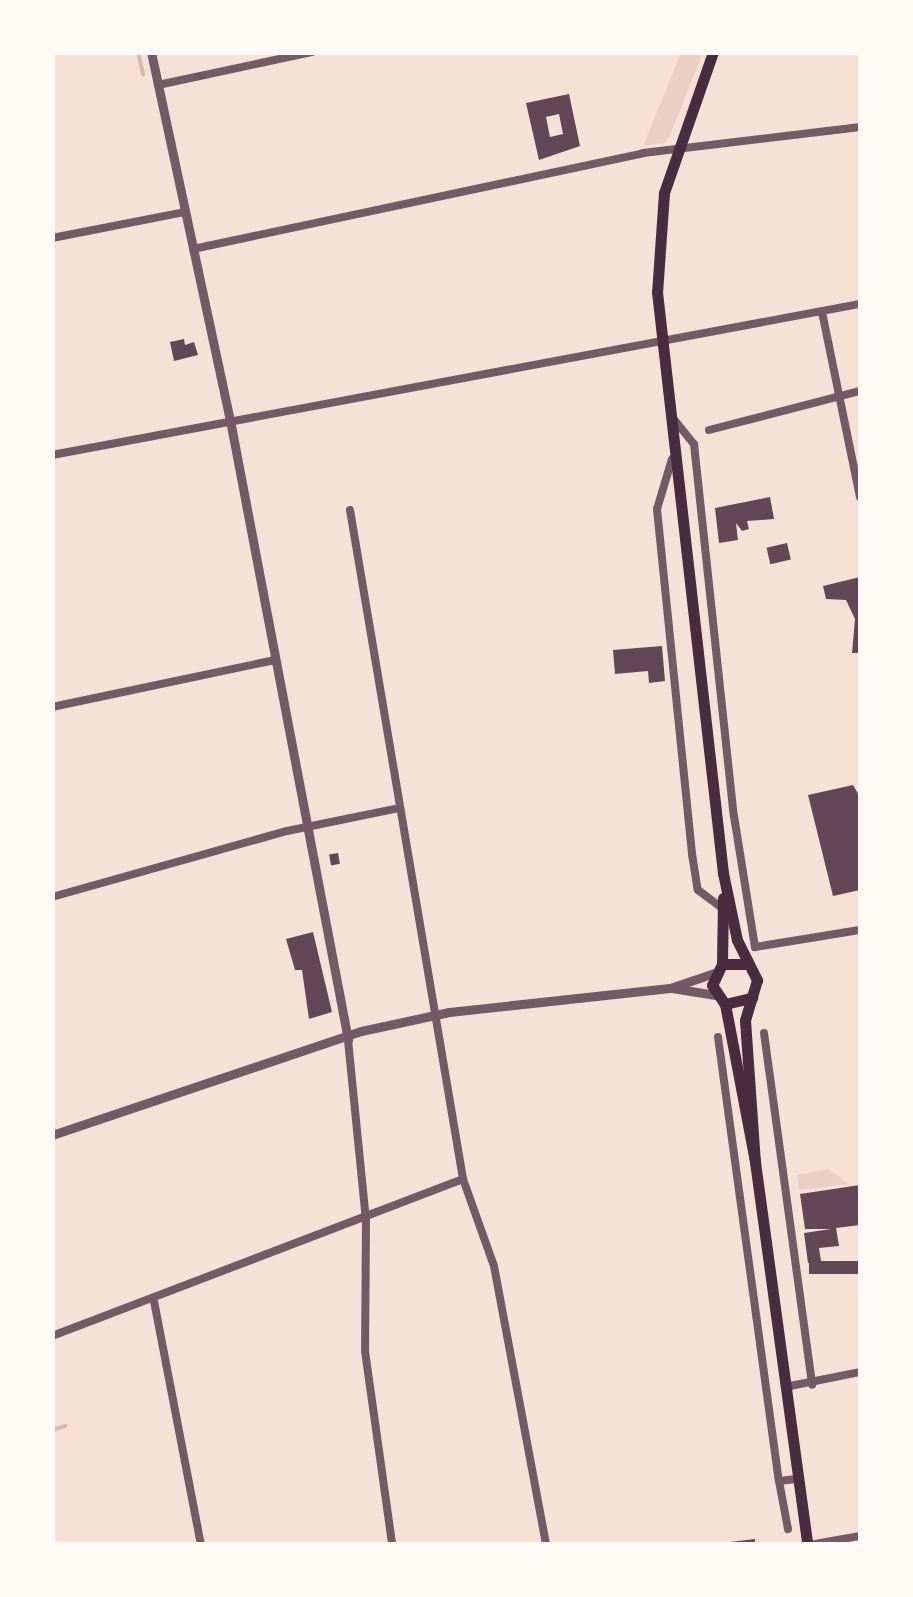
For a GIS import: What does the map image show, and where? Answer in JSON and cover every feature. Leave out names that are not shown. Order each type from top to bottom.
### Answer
[{"type":"main road","points":[[713,52],[678,150],[659,228],[662,342],[723,873],[720,1000],[755,1162]]},
{"type":"main road","points":[[723,873],[747,964],[757,980],[745,1020],[755,1162],[807,1544]]},
{"type":"main road","points":[[718,969],[747,964]]},
{"type":"main road","points":[[720,1000],[752,998]]},
{"type":"street","points":[[151,52],[230,420],[348,1040],[366,1220],[365,1350],[392,1544]]},
{"type":"street","points":[[158,85],[312,52]]},
{"type":"street","points":[[194,249],[678,150],[860,127]]},
{"type":"street","points":[[52,238],[186,212]]},
{"type":"street","points":[[52,455],[860,304]]},
{"type":"street","points":[[822,312],[860,497]]},
{"type":"street","points":[[709,430],[860,391]]},
{"type":"street","points":[[670,414],[694,444],[734,816],[756,947],[860,930]]},
{"type":"street","points":[[675,450],[658,509],[692,854],[698,890],[723,909]]},
{"type":"street","points":[[350,510],[463,1179],[494,1266],[546,1544]]},
{"type":"street","points":[[52,707],[275,660]]},
{"type":"street","points":[[52,897],[306,828],[399,808]]},
{"type":"street","points":[[52,1135],[434,1014],[670,988],[718,969]]},
{"type":"street","points":[[670,988],[720,1000]]},
{"type":"street","points":[[764,1033],[812,1385]]},
{"type":"street","points":[[718,1038],[788,1530]]},
{"type":"street","points":[[52,1336],[154,1301],[204,1274],[366,1220],[463,1179]]},
{"type":"street","points":[[154,1301],[201,1544]]},
{"type":"street","points":[[785,1388],[860,1372]]},
{"type":"street","points":[[779,1481],[796,1479]]},
{"type":"street","points":[[815,1544],[860,1536]]},
{"type":"shaded area","points":[[681,53],[703,53],[665,143],[643,146]]},
{"type":"shaded area","points":[[828,1169],[849,1184],[799,1190],[797,1175]]},
{"type":"building","points":[[569,94],[580,146],[539,160],[526,103]],"holes":[[[559,114],[563,134],[550,137],[546,117]]]},
{"type":"building","points":[[184,339],[185,345],[194,342],[198,355],[174,361],[170,342]]},
{"type":"building","points":[[770,497],[774,519],[747,521],[749,529],[742,531],[736,523],[738,540],[719,543],[715,508]]},
{"type":"building","points":[[787,543],[791,560],[770,564],[767,548]]},
{"type":"building","points":[[860,577],[860,653],[852,653],[855,619],[846,600],[826,599],[823,586]]},
{"type":"building","points":[[662,646],[665,681],[649,683],[648,671],[615,674],[613,650]]},
{"type":"building","points":[[853,785],[860,797],[860,890],[833,896],[808,795]]},
{"type":"building","points":[[338,853],[340,864],[331,865],[329,855]]},
{"type":"building","points":[[313,932],[332,1012],[309,1019],[302,970],[295,970],[286,939]]},
{"type":"building","points":[[860,1185],[860,1225],[836,1228],[839,1246],[819,1248],[821,1261],[808,1263],[804,1233],[831,1229],[805,1229],[800,1194]]},
{"type":"building","points":[[809,1261],[860,1261],[860,1274],[809,1274]]},
{"type":"building","points":[[755,1539],[755,1544],[730,1544],[730,1542]]},
{"type":"waterway","points":[[138,52],[143,74]]},
{"type":"waterway","points":[[52,1430],[65,1426]]}]
